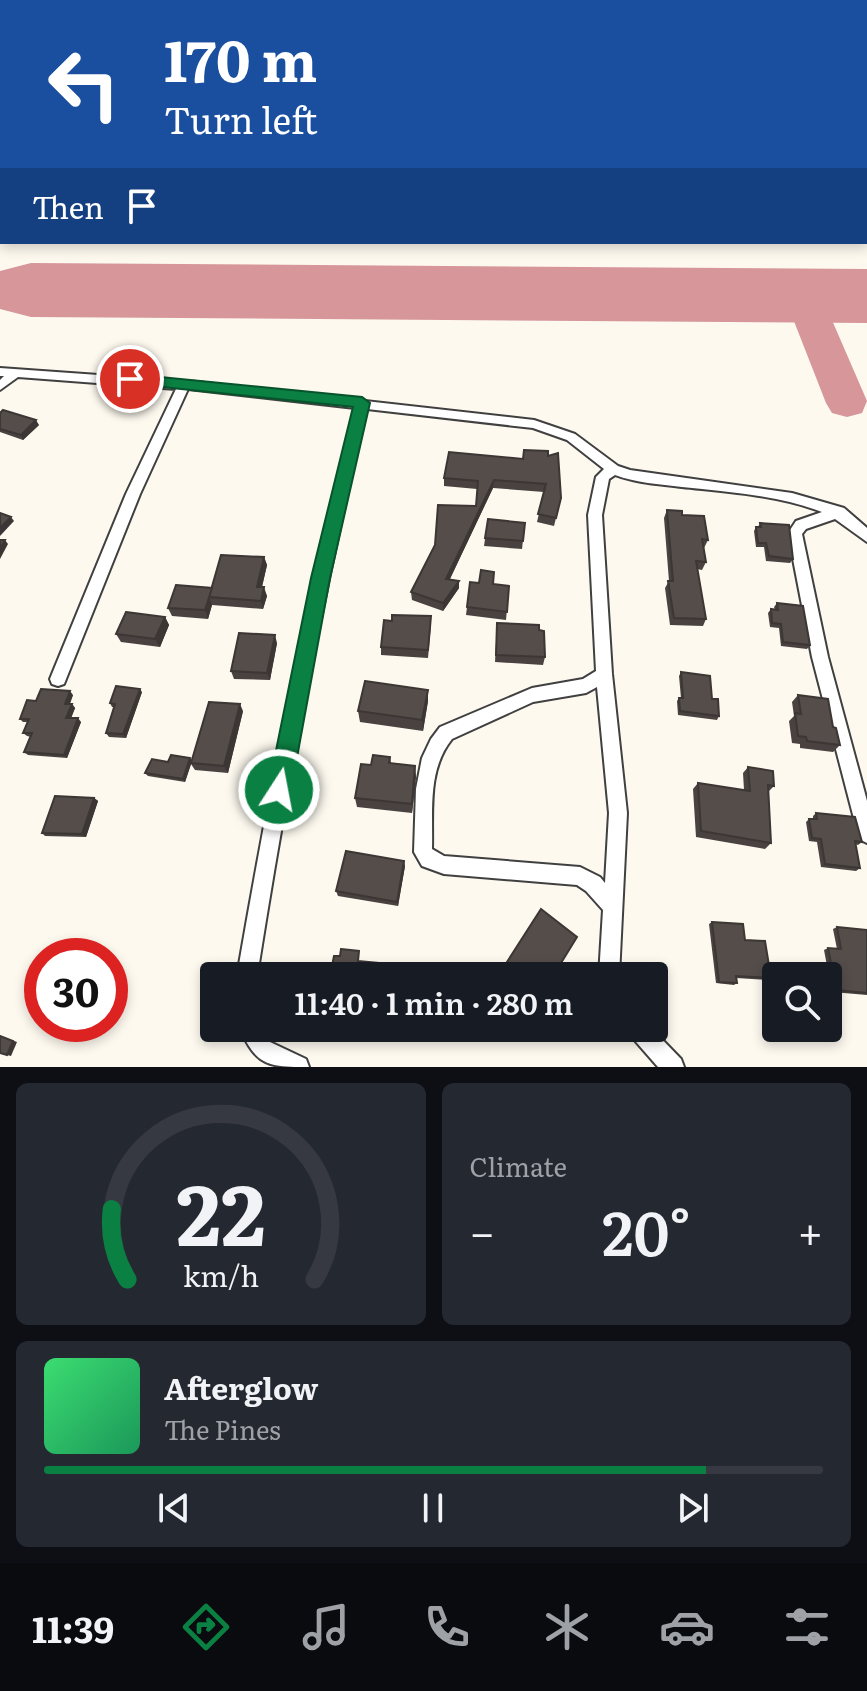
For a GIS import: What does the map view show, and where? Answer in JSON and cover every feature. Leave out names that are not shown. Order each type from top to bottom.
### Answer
[{"type":"street","points":[[0,372],[184,385],[534,424],[571,437],[613,469],[652,479],[801,499],[839,512],[867,536]]},
{"type":"street","points":[[0,386],[17,372]]},
{"type":"street","points":[[58,679],[133,494],[184,385]]},
{"type":"street","points":[[249,962],[320,578],[362,403]]},
{"type":"street","points":[[610,962],[618,800],[604,674],[595,515],[603,477],[613,469]]},
{"type":"street","points":[[839,512],[801,525],[795,533],[820,657],[867,834]]},
{"type":"street","points":[[604,674],[586,686],[532,695],[446,733],[435,743],[427,768],[423,852],[429,859],[444,865],[580,876],[593,884],[614,908]]},
{"type":"street","points":[[259,1042],[263,1049],[298,1067]]},
{"type":"street","points":[[650,1042],[673,1067]]},
{"type":"building","points":[[3,410],[36,420],[21,435],[0,429],[0,413]]},
{"type":"building","points":[[524,450],[548,451],[548,456],[558,453],[561,498],[556,518],[538,514],[546,484],[494,480],[446,579],[459,581],[443,603],[411,592],[435,545],[438,505],[476,506],[478,481],[444,478],[449,452],[523,459]]},
{"type":"building","points":[[667,510],[682,511],[682,515],[704,516],[708,540],[702,539],[706,562],[696,561],[706,619],[674,618],[668,581],[673,581]]},
{"type":"building","points":[[0,513],[11,517],[0,528]]},
{"type":"building","points":[[488,519],[525,523],[523,541],[485,538]]},
{"type":"building","points":[[760,523],[789,525],[793,559],[769,556],[766,543],[758,543],[756,527],[761,527]]},
{"type":"building","points":[[221,555],[264,557],[257,587],[264,587],[261,601],[209,597]]},
{"type":"building","points":[[481,570],[494,572],[493,584],[509,586],[507,612],[467,607],[470,582],[479,583]]},
{"type":"building","points":[[176,585],[212,588],[205,610],[168,608]]},
{"type":"building","points":[[777,603],[803,606],[810,645],[783,642],[781,624],[772,623],[771,609],[778,610]]},
{"type":"building","points":[[126,612],[165,617],[155,639],[116,634]]},
{"type":"building","points":[[392,615],[431,616],[428,650],[381,647],[384,620],[392,621]]},
{"type":"building","points":[[497,623],[539,625],[539,630],[544,631],[545,657],[496,655]]},
{"type":"building","points":[[239,633],[275,635],[267,673],[231,671]]},
{"type":"building","points":[[681,672],[710,676],[712,699],[718,699],[719,716],[680,711],[679,698],[683,698]]},
{"type":"building","points":[[365,681],[428,690],[422,720],[358,711]]},
{"type":"building","points":[[116,686],[140,689],[123,734],[106,733],[115,704],[110,703]]},
{"type":"building","points":[[41,689],[70,691],[65,704],[72,704],[66,718],[78,718],[64,755],[24,752],[32,733],[23,733],[29,719],[20,719],[27,700],[36,701]]},
{"type":"building","points":[[798,695],[828,699],[840,745],[807,741],[806,737],[798,736],[795,713],[801,714]]},
{"type":"building","points":[[209,702],[240,704],[224,766],[191,763]]},
{"type":"building","points":[[171,755],[190,758],[183,779],[145,773],[152,759],[168,762]]},
{"type":"building","points":[[373,755],[390,757],[389,763],[415,766],[412,804],[355,798],[361,764],[371,765]]},
{"type":"building","points":[[748,767],[773,771],[774,786],[768,785],[771,843],[701,831],[698,783],[750,791]]},
{"type":"building","points":[[55,796],[94,798],[82,834],[42,833]]},
{"type":"building","points":[[816,813],[855,817],[862,842],[855,841],[860,868],[825,864],[821,839],[812,838],[809,819],[817,819]]},
{"type":"building","points":[[346,851],[404,861],[397,902],[336,891]]},
{"type":"building","points":[[541,909],[577,937],[562,962],[507,962]]},
{"type":"building","points":[[712,922],[743,924],[745,940],[765,941],[768,962],[762,962],[762,977],[736,976],[737,983],[719,982]]},
{"type":"building","points":[[837,927],[867,930],[867,993],[842,991],[842,962],[831,962],[828,948],[841,949]]},
{"type":"building","points":[[341,949],[359,951],[358,961],[368,962],[333,962],[334,956],[340,956]]},
{"type":"building","points":[[0,1036],[13,1041],[7,1055],[0,1053]]},
{"type":"taxiway","points":[[809,311],[847,403]]},
{"type":"runway","points":[[31,290],[867,296]]},
{"type":"route","points":[[130,379],[362,403],[320,578],[279,790]]}]
